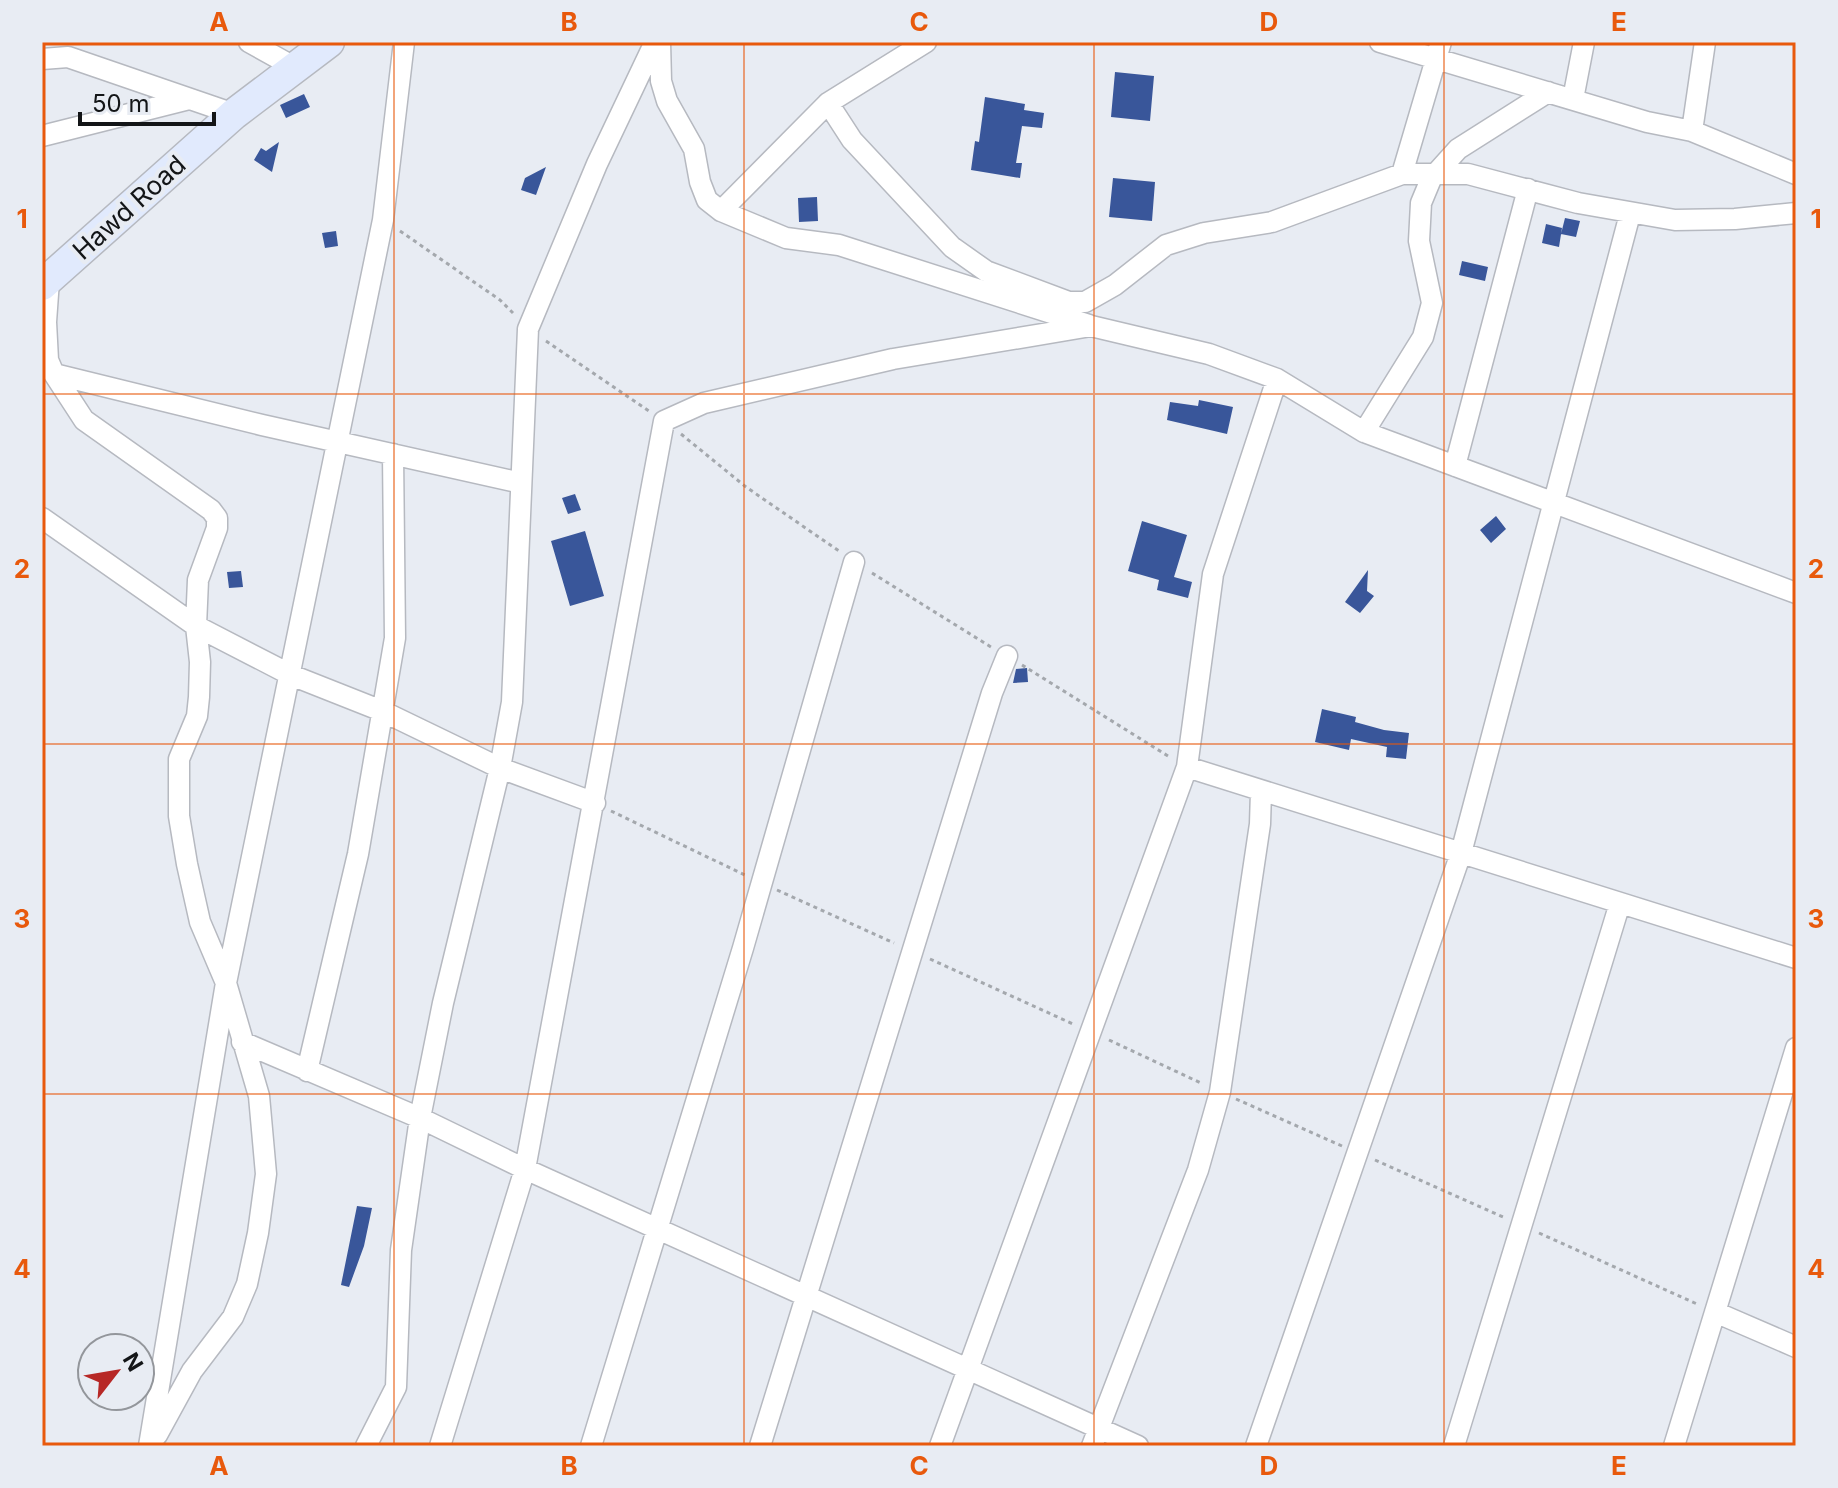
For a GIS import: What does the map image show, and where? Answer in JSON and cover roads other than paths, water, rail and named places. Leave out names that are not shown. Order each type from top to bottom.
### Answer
[{"type":"main road","name":"Hawd Road","points":[[46,282],[234,114],[329,42]]},
{"type":"street","points":[[249,42],[294,67]]},
{"type":"street","points":[[150,1446],[226,983],[383,220],[404,42]]},
{"type":"street","points":[[657,42],[661,81],[667,101],[694,149],[707,200],[721,211],[786,238],[839,245],[1091,326],[1209,354],[1277,379],[1364,432],[1796,593]]},
{"type":"street","points":[[366,1446],[396,1387],[401,1250],[420,1118],[443,1003],[500,768],[512,702],[528,329],[597,164],[657,42]]},
{"type":"street","points":[[721,211],[828,103],[926,42]]},
{"type":"street","points":[[1380,42],[1439,50],[1548,92],[1647,122],[1692,131],[1796,174]]},
{"type":"street","points":[[1573,99],[1584,42]]},
{"type":"street","points":[[1692,131],[1705,42]]},
{"type":"street","points":[[1402,174],[1439,50]]},
{"type":"street","points":[[42,59],[68,57],[234,114]]},
{"type":"street","points":[[1364,432],[1423,337],[1432,303],[1419,241],[1421,203],[1435,174],[1458,149],[1548,92]]},
{"type":"street","points":[[42,136],[189,99]]},
{"type":"street","points":[[828,103],[852,140],[952,247],[986,271],[1069,302],[1085,302],[1115,285],[1166,245],[1204,233],[1272,222],[1402,174],[1468,174],[1630,214],[1675,220],[1735,219],[1796,213]]},
{"type":"street","points":[[1455,466],[1528,189]]},
{"type":"street","points":[[1256,1446],[1461,853],[1630,214]]},
{"type":"street","points":[[46,282],[48,360],[84,420],[211,510],[217,518],[217,528],[198,580],[199,697],[197,716],[179,759],[179,816],[200,922],[226,983],[259,1096],[266,1174],[247,1284],[233,1317],[192,1371],[150,1446]]},
{"type":"street","points":[[440,1446],[525,1169],[664,421],[704,403],[893,359],[1091,326]]},
{"type":"street","points":[[54,374],[521,483]]},
{"type":"street","points":[[940,1446],[1187,767],[1213,574],[1277,379]]},
{"type":"street","points":[[307,1071],[358,854],[395,638],[393,454]]},
{"type":"street","points":[[42,518],[196,626],[291,675],[382,711],[500,768],[595,803]]},
{"type":"street","points":[[591,1446],[762,883],[854,562]]},
{"type":"street","points":[[760,1446],[992,693],[1007,656]]},
{"type":"street","points":[[1187,767],[1796,958]]},
{"type":"street","points":[[1095,1437],[1198,1170],[1220,1092],[1260,824],[1261,791]]},
{"type":"street","points":[[1454,1446],[1620,903]]},
{"type":"street","points":[[242,1042],[420,1118],[525,1169],[968,1369],[1095,1437],[1138,1446]]},
{"type":"street","points":[[1674,1446],[1796,1048]]},
{"type":"street","points":[[1715,1312],[1796,1347]]}]
